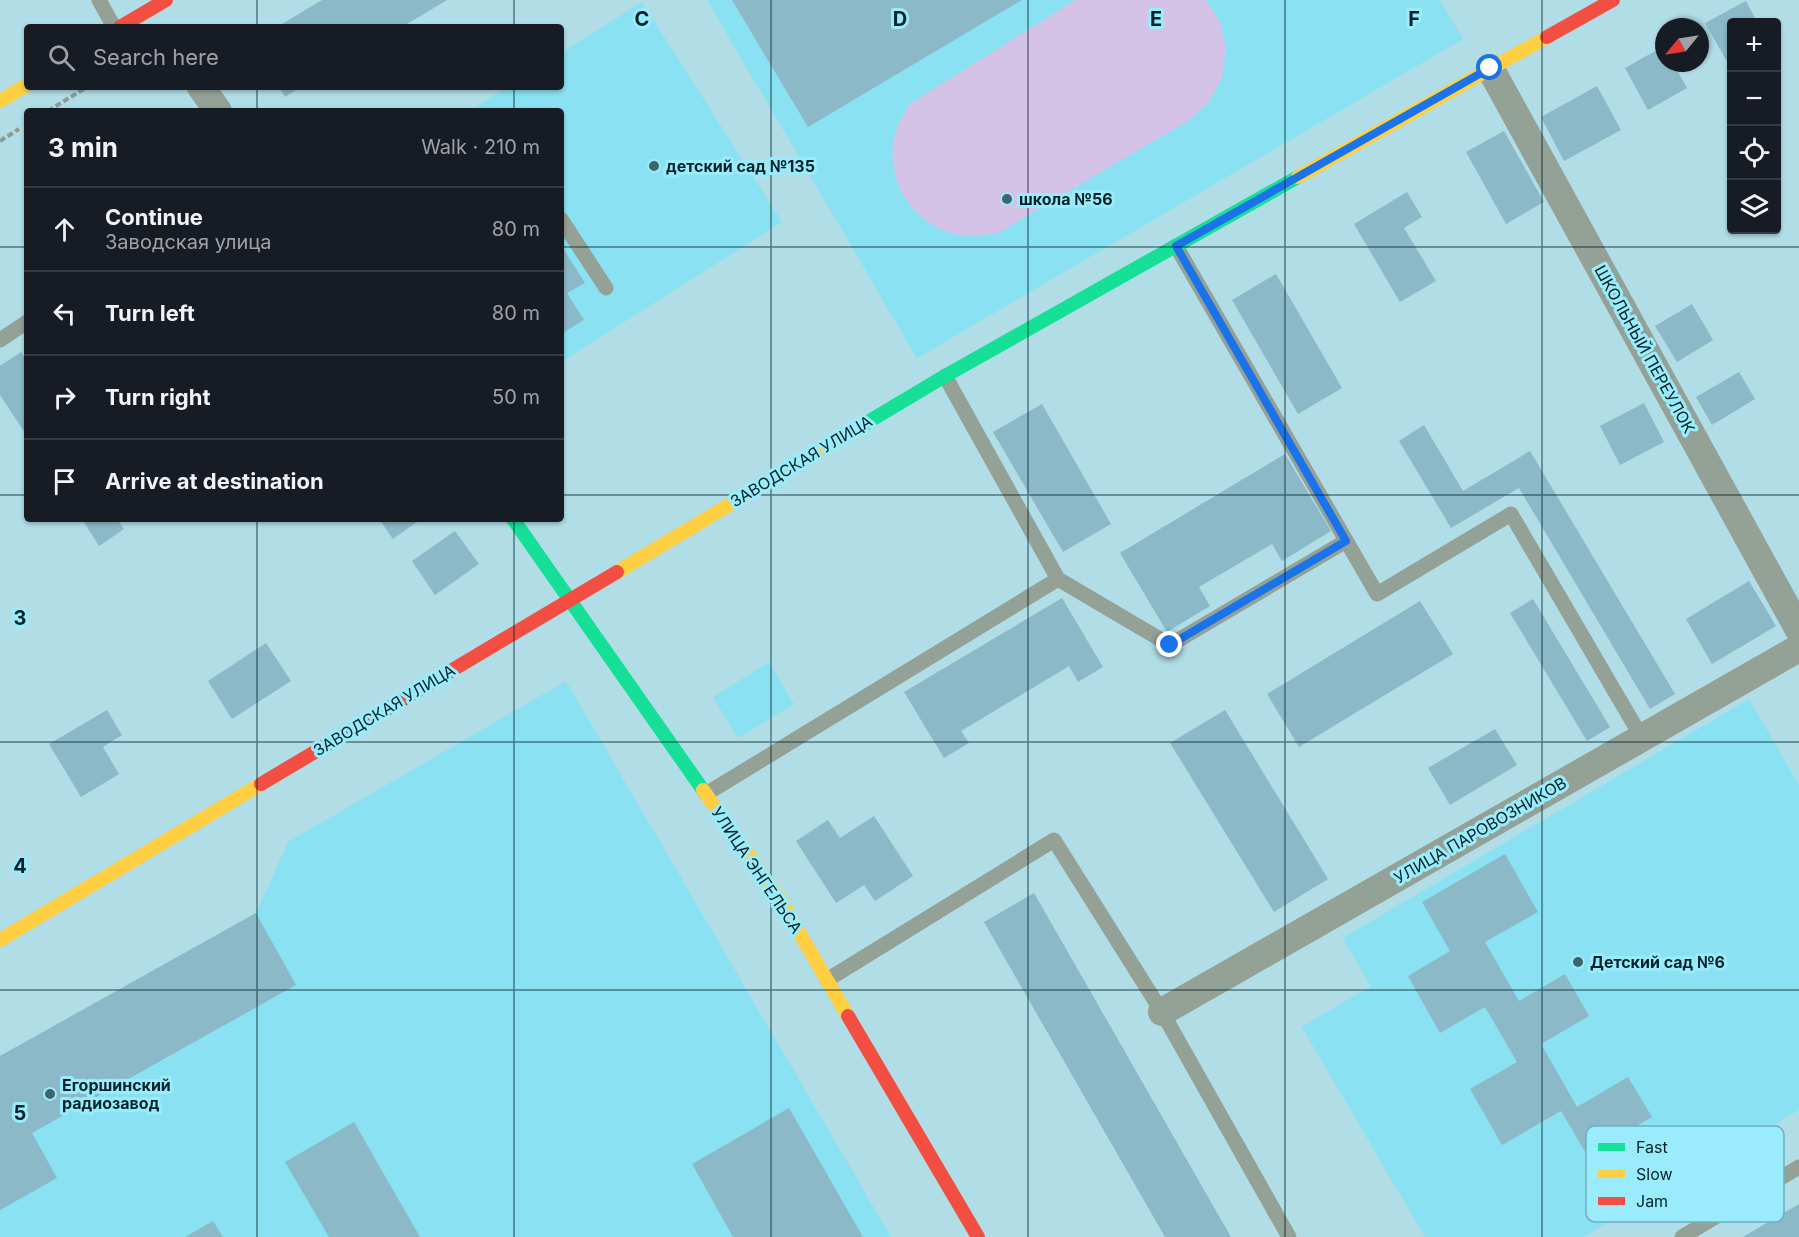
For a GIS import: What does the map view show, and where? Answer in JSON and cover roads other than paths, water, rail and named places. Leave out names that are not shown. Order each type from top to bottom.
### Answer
[{"type":"street","name":"ЗАВОДСКАЯ УЛИЦА","points":[[0,940],[945,376],[1613,0]]},
{"type":"street","points":[[128,24],[156,13]]},
{"type":"street","name":"ШКОЛЬНЫЙ ПЕРЕУЛОК","points":[[1490,68],[1799,630]]},
{"type":"street","points":[[0,101],[24,87]]},
{"type":"street","points":[[203,90],[216,108]]},
{"type":"street","name":"УЛИЦА ЭНГЕЛЬСА","points":[[515,522],[779,898],[978,1237]]},
{"type":"street","name":"УЛИЦА ПАРОВОЗНИКОВ","points":[[1162,1012],[1799,648]]},
{"type":"lane","points":[[99,0],[112,24]]},
{"type":"lane","points":[[564,224],[606,288]]},
{"type":"lane","points":[[1176,246],[1377,594],[1511,514],[1642,738]]},
{"type":"lane","points":[[0,340],[24,324]]},
{"type":"lane","points":[[945,376],[1058,579],[1170,645],[1346,541]]},
{"type":"lane","points":[[706,794],[1058,579]]},
{"type":"lane","points":[[827,980],[1054,840],[1162,1012],[1289,1237]]},
{"type":"lane","points":[[1784,1176],[1799,1167]]},
{"type":"lane","points":[[1682,1237],[1707,1222]]},
{"type":"place","name":"детский сад №135","points":[[654,166]]},
{"type":"place","name":"школа №56","points":[[1007,199]]},
{"type":"place","name":"Детский сад №6","points":[[1578,962]]},
{"type":"place","name":"Егоршинский радиозавод","points":[[50,1094]]}]
